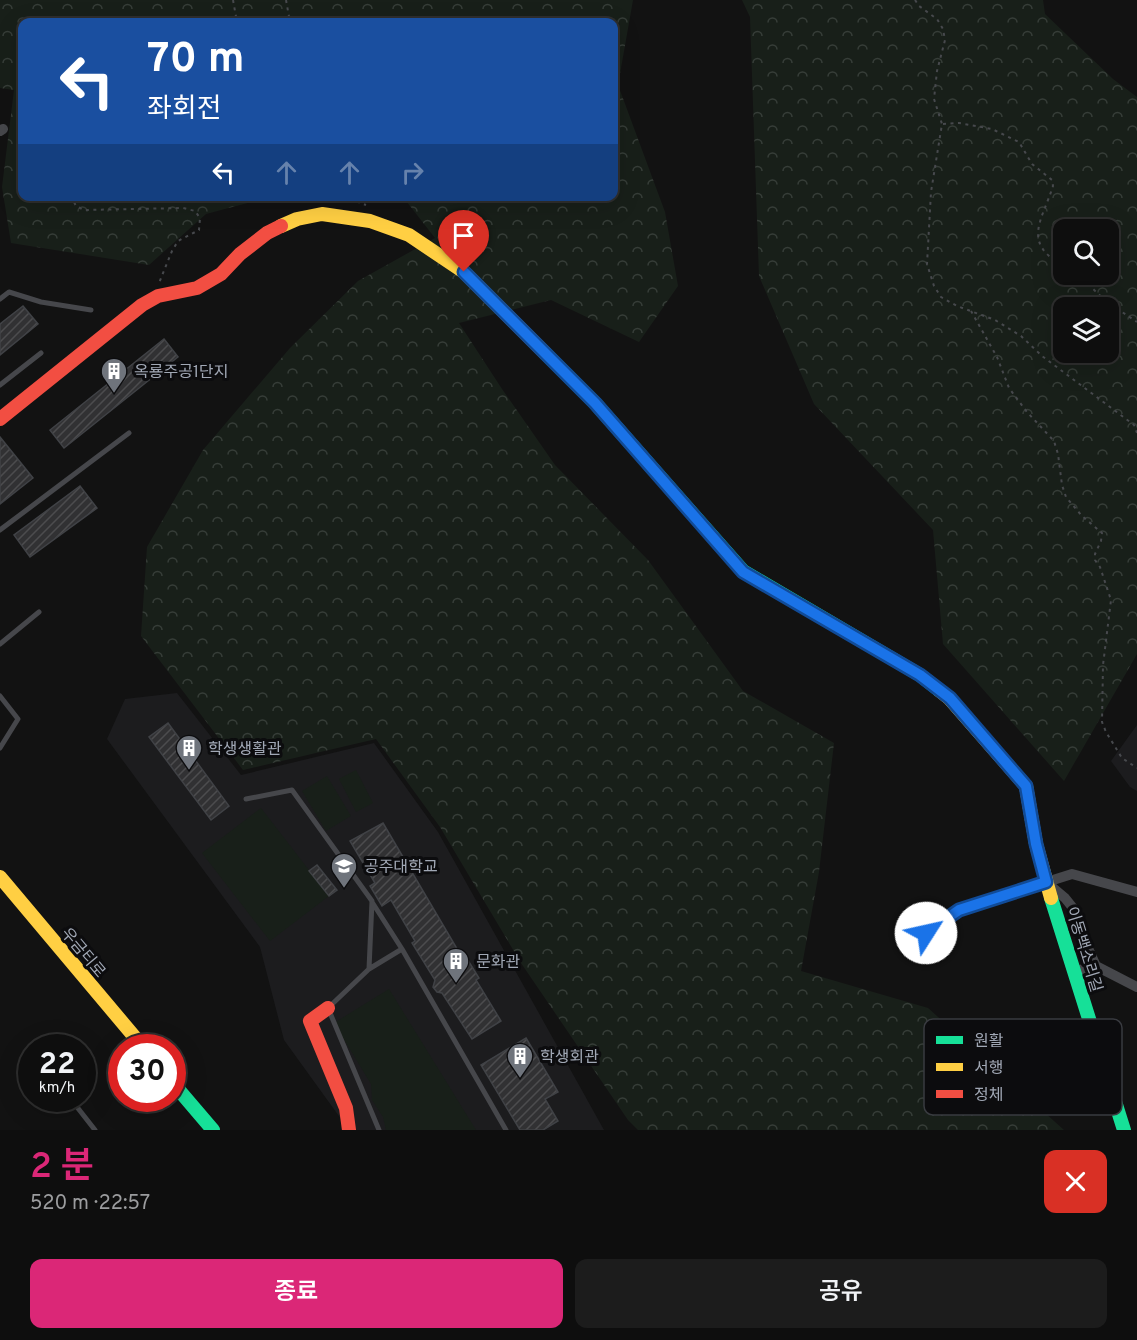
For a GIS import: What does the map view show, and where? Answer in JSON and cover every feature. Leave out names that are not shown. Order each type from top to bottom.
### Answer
[{"type":"street","name":"이동백소리길","points":[[158,296],[197,288],[221,274],[240,254],[267,233],[297,219],[322,213],[370,221],[409,236],[464,272],[595,403],[743,572],[920,675],[950,698],[1026,786],[1036,844],[1046,882],[1090,1019]]},
{"type":"street","points":[[0,419],[142,305],[158,296]]},
{"type":"street","points":[[926,933],[959,910],[1072,873],[1137,892]]},
{"type":"street","name":"우금티로","points":[[0,878],[132,1034]]},
{"type":"street","points":[[1046,882],[1065,898],[1077,913],[1096,966],[1137,987]]},
{"type":"street","points":[[1075,971],[1096,966]]},
{"type":"street","points":[[328,1008],[310,1021],[346,1108],[349,1130]]},
{"type":"street","points":[[186,1098],[213,1130]]},
{"type":"street","name":"이동백소리길","points":[[1119,1115],[1124,1130]]},
{"type":"lane","points":[[0,298],[9,292],[41,302],[91,310]]},
{"type":"lane","points":[[0,385],[41,353]]},
{"type":"lane","points":[[0,530],[129,433]]},
{"type":"lane","points":[[0,644],[39,612]]},
{"type":"lane","points":[[0,696],[18,719],[0,748]]},
{"type":"lane","points":[[246,799],[292,790],[372,901],[506,1130]]},
{"type":"lane","points":[[369,969],[372,901]]},
{"type":"lane","points":[[379,1130],[328,1008],[369,969],[402,949]]},
{"type":"lane","points":[[81,1112],[95,1130]]},
{"type":"path","points":[[233,0],[236,18]]},
{"type":"path","points":[[286,0],[289,18]]},
{"type":"path","points":[[915,0],[919,6],[937,19],[943,29],[945,40],[937,72],[934,99],[942,124],[931,192],[927,264],[934,286],[941,297],[957,306],[995,320],[1021,336],[1042,356],[1134,425],[1137,433]]},
{"type":"path","points":[[942,124],[959,123],[992,129],[1019,142],[1032,164],[1052,180],[1053,186],[1038,226],[1038,238],[1043,251],[1053,258]]},
{"type":"path","points":[[75,201],[76,206],[84,210],[172,208],[195,210],[200,218],[199,230],[178,242],[172,251],[157,288],[158,296]]},
{"type":"path","points":[[1089,285],[1107,302],[1137,322]]},
{"type":"path","points":[[971,311],[998,357],[1009,388],[1053,441],[1058,454],[1066,497],[1082,516],[1102,532],[1095,560],[1100,567],[1111,600],[1103,665],[1102,722],[1122,758],[1137,768]]},
{"type":"shaded area","name":"공주대학교","points":[[177,693],[241,775],[374,743],[438,832],[604,1130],[349,1130],[284,1040],[260,947],[107,739],[125,699]]},
{"type":"shaded area","points":[[1137,725],[1137,791],[1130,787],[1111,761]]},
{"type":"green space","points":[[0,0],[633,0],[618,85],[618,18],[18,18],[18,201],[255,201],[206,214],[149,265],[11,243],[2,187],[14,90],[0,88]]},
{"type":"green space","points":[[742,0],[1043,0],[1045,14],[1113,79],[1137,97],[1137,654],[1064,781],[943,644],[933,530],[814,404],[759,276],[750,17]]},
{"type":"green space","points":[[618,85],[665,212],[678,286],[639,342],[551,300],[459,323],[555,465],[648,560],[743,691],[834,743],[819,872],[801,971],[928,1008],[940,1019],[924,1019],[924,1115],[1047,1115],[1064,1130],[638,1130],[628,1120],[521,963],[440,827],[376,739],[243,770],[141,636],[147,547],[203,450],[290,348],[358,281],[435,238],[406,201],[618,201]]},
{"type":"green space","points":[[356,770],[373,803],[356,812],[339,779]]},
{"type":"green space","points":[[327,776],[351,816],[326,831],[302,791]]},
{"type":"green space","points":[[261,808],[329,896],[270,941],[202,853]]},
{"type":"green space","points":[[389,989],[476,1130],[386,1130],[383,1117],[372,1100],[371,1084],[334,1023]]},
{"type":"building","points":[[23,306],[38,324],[0,355],[0,324]]},
{"type":"building","name":"옥룡주공1단지","points":[[164,339],[178,357],[64,448],[50,430]]},
{"type":"building","points":[[0,437],[33,478],[0,504]]},
{"type":"building","points":[[80,486],[97,508],[30,557],[14,535]]},
{"type":"building","name":"학생생활관","points":[[168,723],[229,806],[211,820],[149,737]]},
{"type":"building","points":[[383,823],[463,959],[466,957],[479,978],[476,980],[501,1021],[472,1039],[442,993],[437,992],[433,987],[435,980],[412,943],[415,941],[391,900],[382,906],[370,886],[375,883],[350,841]]},
{"type":"building","points":[[317,865],[337,890],[329,896],[309,871]]},
{"type":"building","name":"학생회관","points":[[526,1038],[558,1092],[545,1099],[558,1121],[543,1130],[520,1130],[481,1065]]},
{"type":"traffic: fast","points":[[545,353],[595,403],[743,571],[920,675],[939,690]]},
{"type":"traffic: fast","points":[[1051,898],[1089,1019]]},
{"type":"traffic: fast","points":[[186,1098],[213,1130]]},
{"type":"traffic: fast","points":[[1119,1115],[1124,1130]]},
{"type":"traffic: slow","points":[[281,226],[297,219],[322,214],[370,221],[409,235],[464,272],[545,353]]},
{"type":"traffic: slow","points":[[939,690],[949,698],[1026,786],[1036,844],[1051,898]]},
{"type":"traffic: slow","points":[[0,877],[132,1034]]},
{"type":"traffic: jam","points":[[0,419],[142,305],[158,296],[197,288],[221,274],[240,254],[267,233],[281,226]]},
{"type":"traffic: jam","points":[[328,1008],[310,1021],[346,1108],[349,1130]]},
{"type":"place","name":"옥룡주공1단지","points":[[114,394]]},
{"type":"place","name":"학생생활관","points":[[189,771]]},
{"type":"place","name":"공주대학교","points":[[344,889]]},
{"type":"place","name":"문화관","points":[[456,984]]},
{"type":"place","name":"학생회관","points":[[520,1079]]},
{"type":"route","points":[[464,272],[595,403],[743,572],[920,675],[950,698],[1026,786],[1036,844],[1046,882],[959,910],[926,933]]}]
